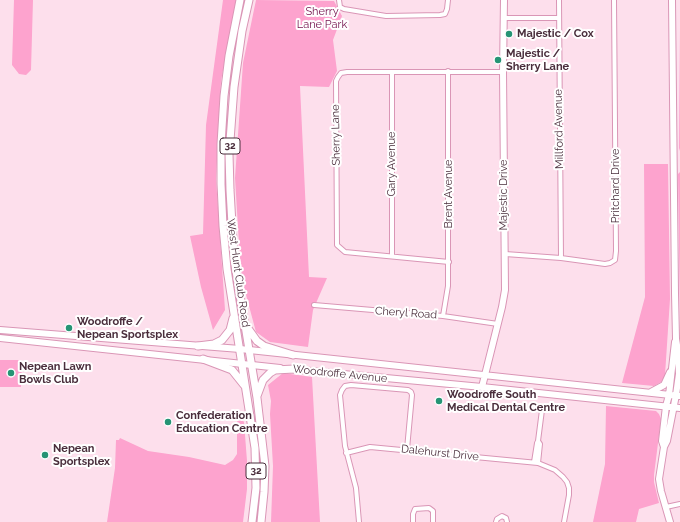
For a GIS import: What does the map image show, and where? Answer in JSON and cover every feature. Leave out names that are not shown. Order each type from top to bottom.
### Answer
[{"type":"main road","name":"West Hunt Club Road","points":[[240,0],[229,56],[224,96],[221,144],[223,226],[227,269],[256,459],[256,498],[252,522]]},
{"type":"main road","name":"West Hunt Club Road","points":[[249,0],[235,76],[229,154],[232,238],[237,281],[257,398],[265,466],[261,522]]},
{"type":"main road","name":"Majestic Drive","points":[[482,387],[505,290],[503,72],[504,0]]},
{"type":"main road","points":[[670,522],[659,480],[664,447],[677,407],[679,375],[676,339],[672,0]]},
{"type":"main road","points":[[673,161],[680,158]]},
{"type":"main road","points":[[673,161],[680,164]]},
{"type":"main road","points":[[198,346],[214,344],[222,340],[230,330],[234,314]]},
{"type":"main road","points":[[245,325],[260,344],[293,355]]},
{"type":"main road","name":"Woodroffe Avenue","points":[[0,330],[240,349],[678,396]]},
{"type":"main road","name":"Woodroffe Avenue","points":[[0,338],[677,407]]},
{"type":"main road","points":[[104,339],[104,348]]},
{"type":"main road","points":[[664,447],[662,441],[676,339]]},
{"type":"main road","points":[[203,359],[232,370],[246,387]]},
{"type":"main road","points":[[257,398],[263,380],[270,373],[275,370],[294,369]]},
{"type":"main road","points":[[650,393],[664,385],[672,369]]},
{"type":"main road","points":[[425,381],[426,370]]},
{"type":"street","points":[[339,0],[340,7],[344,9],[386,16],[445,14],[448,0]]},
{"type":"street","name":"Millford Avenue","points":[[559,0],[561,258]]},
{"type":"street","name":"Pritchard Drive","points":[[505,254],[561,258],[605,264],[615,260],[614,0]]},
{"type":"street","points":[[504,18],[558,18]]},
{"type":"street","name":"Brent Avenue","points":[[443,316],[448,286],[449,262],[448,71]]},
{"type":"street","name":"Sherry Lane","points":[[449,262],[345,252],[337,245],[336,81],[341,73],[347,72],[503,72]]},
{"type":"street","name":"Gary Avenue","points":[[392,73],[392,256]]},
{"type":"street","name":"Cheryl Road","points":[[314,305],[443,316],[498,324]]},
{"type":"street","points":[[359,522],[356,488],[346,453],[340,395],[345,386],[351,385],[408,390],[411,392],[412,395],[407,449]]},
{"type":"street","points":[[536,463],[540,444],[538,441],[542,410]]},
{"type":"street","name":"Dalehurst Drive","points":[[346,453],[370,447],[407,449],[536,463],[555,470],[567,482],[569,495],[564,522]]},
{"type":"street","points":[[666,507],[680,504]]},
{"type":"street","points":[[413,522],[413,514],[415,509],[429,508],[433,511],[433,522]]},
{"type":"street","points":[[496,522],[497,519],[502,516],[506,518],[507,522]]},
{"type":"green space","points":[[14,0],[33,0],[31,70],[26,75],[19,74],[12,65]]},
{"type":"green space","points":[[223,0],[236,0],[221,81],[216,179],[225,310],[213,330],[201,287],[190,236],[203,234],[206,125]]},
{"type":"green space","name":"Sherry Lane Park","points":[[256,0],[334,1],[342,16],[333,40],[337,71],[329,87],[300,86],[309,277],[327,278],[313,310],[308,347],[270,342],[256,332],[241,276],[235,178],[243,63]]},
{"type":"green space","points":[[680,27],[680,151],[679,148]]},
{"type":"green space","points":[[644,164],[668,164],[670,299],[665,375],[661,382],[654,386],[622,383],[645,297]]},
{"type":"green space","points":[[680,172],[680,320],[678,174]]},
{"type":"green space","name":"Nepean Lawn Bowls Club","points":[[0,360],[22,360],[21,387],[0,387]]},
{"type":"green space","points":[[283,373],[312,377],[320,522],[271,522],[273,466],[270,414],[271,401],[268,385]]},
{"type":"green space","points":[[606,406],[656,411],[661,419],[654,475],[654,482],[659,503],[639,509],[636,522],[593,522],[605,464]]},
{"type":"green space","points":[[240,417],[244,422],[247,461],[247,489],[243,522],[107,522],[115,468],[116,440],[119,440],[120,438],[148,451],[189,457],[225,465],[233,460],[237,454],[237,422]]},
{"type":"green space","points":[[257,447],[259,447],[261,456],[262,478],[258,522],[255,522]]},
{"type":"place","name":"Majestic / Cox","points":[[509,34]]},
{"type":"place","name":"Majestic / Sherry Lane","points":[[498,60]]},
{"type":"place","name":"Woodroffe / Nepean Sportsplex","points":[[69,328]]},
{"type":"place","name":"Nepean Lawn Bowls Club","points":[[11,373]]},
{"type":"place","name":"Woodroffe South Medical Dental Centre","points":[[439,401]]},
{"type":"place","name":"Confederation Education Centre","points":[[168,422]]},
{"type":"place","name":"Nepean Sportsplex","points":[[45,455]]}]
